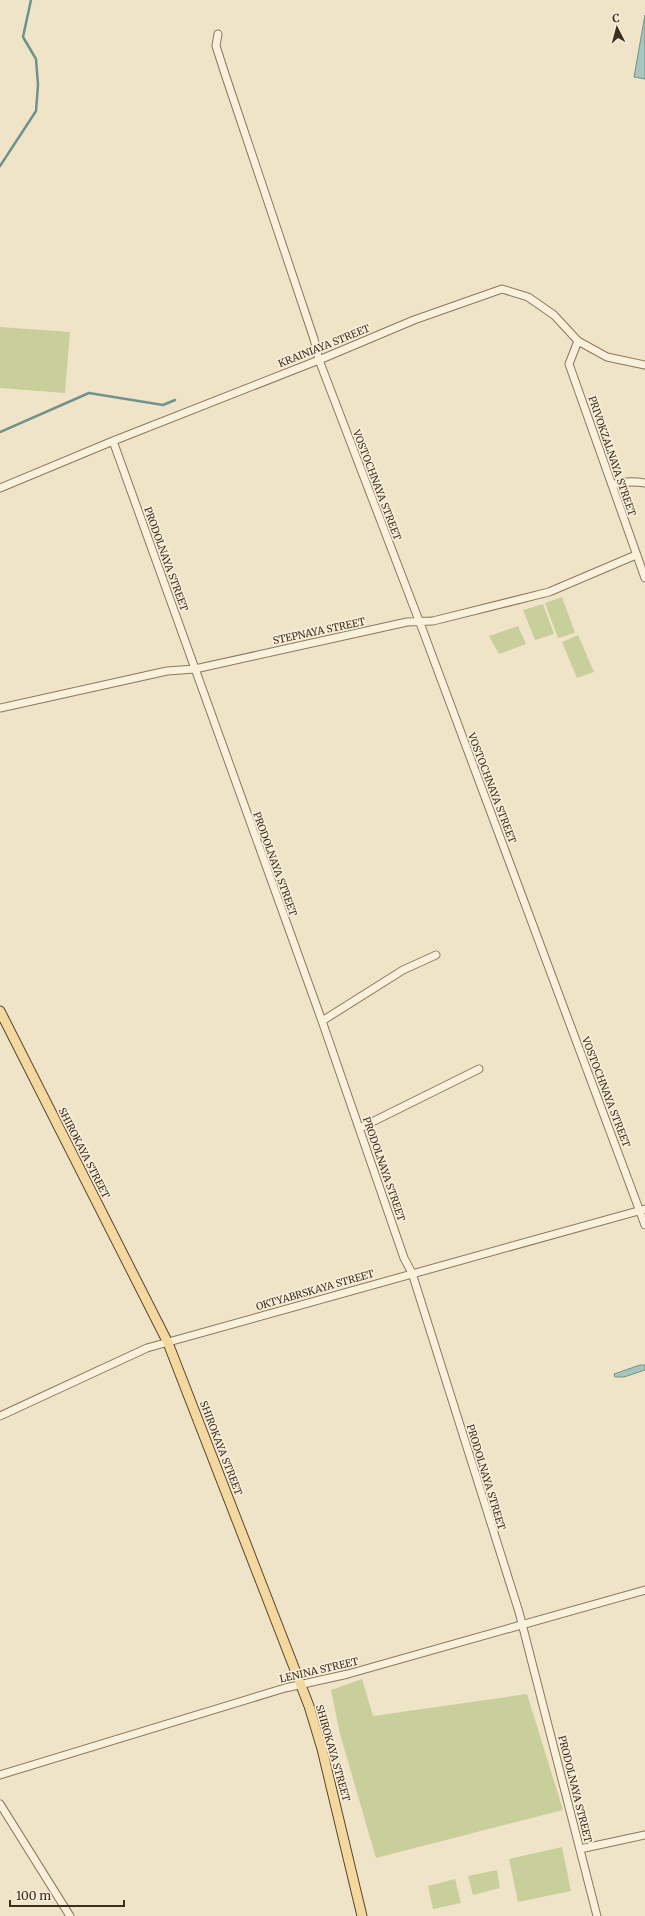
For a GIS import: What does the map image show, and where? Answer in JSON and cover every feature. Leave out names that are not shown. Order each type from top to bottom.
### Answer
[{"type":"main road","name":"SHIROKAYA STREET","points":[[0,1011],[168,1343],[301,1684],[322,1749],[362,1916]]},
{"type":"street","name":"VOSTOCHNAYA STREET","points":[[218,34],[216,46],[314,339],[319,360],[642,1209],[645,1225]]},
{"type":"street","name":"KRAINIAYA STREET","points":[[0,488],[113,441],[319,360],[414,320],[502,289],[528,297],[554,314],[578,341],[607,357],[645,365]]},
{"type":"street","name":"PRIVOKZALNAYA STREET","points":[[578,341],[569,364],[645,578]]},
{"type":"street","name":"PRODOLNAYA STREET","points":[[113,441],[322,1020],[404,1258],[412,1273],[522,1625],[598,1916]]},
{"type":"street","points":[[612,485],[621,482],[634,481],[645,483]]},
{"type":"street","name":"STEPNAYA STREET","points":[[0,708],[166,671],[195,669],[407,622],[433,622],[549,592],[636,555]]},
{"type":"street","points":[[322,1020],[403,970],[436,955]]},
{"type":"street","points":[[360,1128],[479,1069]]},
{"type":"street","name":"OKTYABRSKAYA STREET","points":[[0,1416],[147,1348],[642,1209]]},
{"type":"street","name":"LENINA STREET","points":[[0,1775],[301,1684],[348,1674],[645,1590]]},
{"type":"street","points":[[0,1804],[70,1916]]},
{"type":"street","points":[[580,1849],[645,1835]]},
{"type":"green space","points":[[0,327],[70,332],[65,393],[0,388]]},
{"type":"green space","points":[[562,597],[575,633],[558,638],[545,603]]},
{"type":"green space","points":[[543,604],[554,634],[535,640],[523,610]]},
{"type":"green space","points":[[518,626],[526,644],[499,654],[489,636]]},
{"type":"green space","points":[[578,635],[594,672],[577,678],[562,642]]},
{"type":"green space","points":[[362,1679],[373,1716],[527,1694],[563,1810],[376,1858],[340,1734],[331,1690]]},
{"type":"green space","points":[[562,1847],[571,1891],[518,1902],[509,1859]]},
{"type":"green space","points":[[497,1870],[500,1888],[473,1895],[468,1876]]},
{"type":"green space","points":[[455,1879],[461,1903],[433,1909],[428,1886]]},
{"type":"water","points":[[645,15],[645,79],[634,77]]},
{"type":"water","points":[[640,1365],[645,1365],[645,1370],[624,1377],[615,1377],[614,1374]]},
{"type":"waterway","points":[[0,166],[36,111],[38,85],[36,59],[23,37],[31,0]]},
{"type":"waterway","points":[[0,432],[89,393],[163,405],[175,400]]}]
